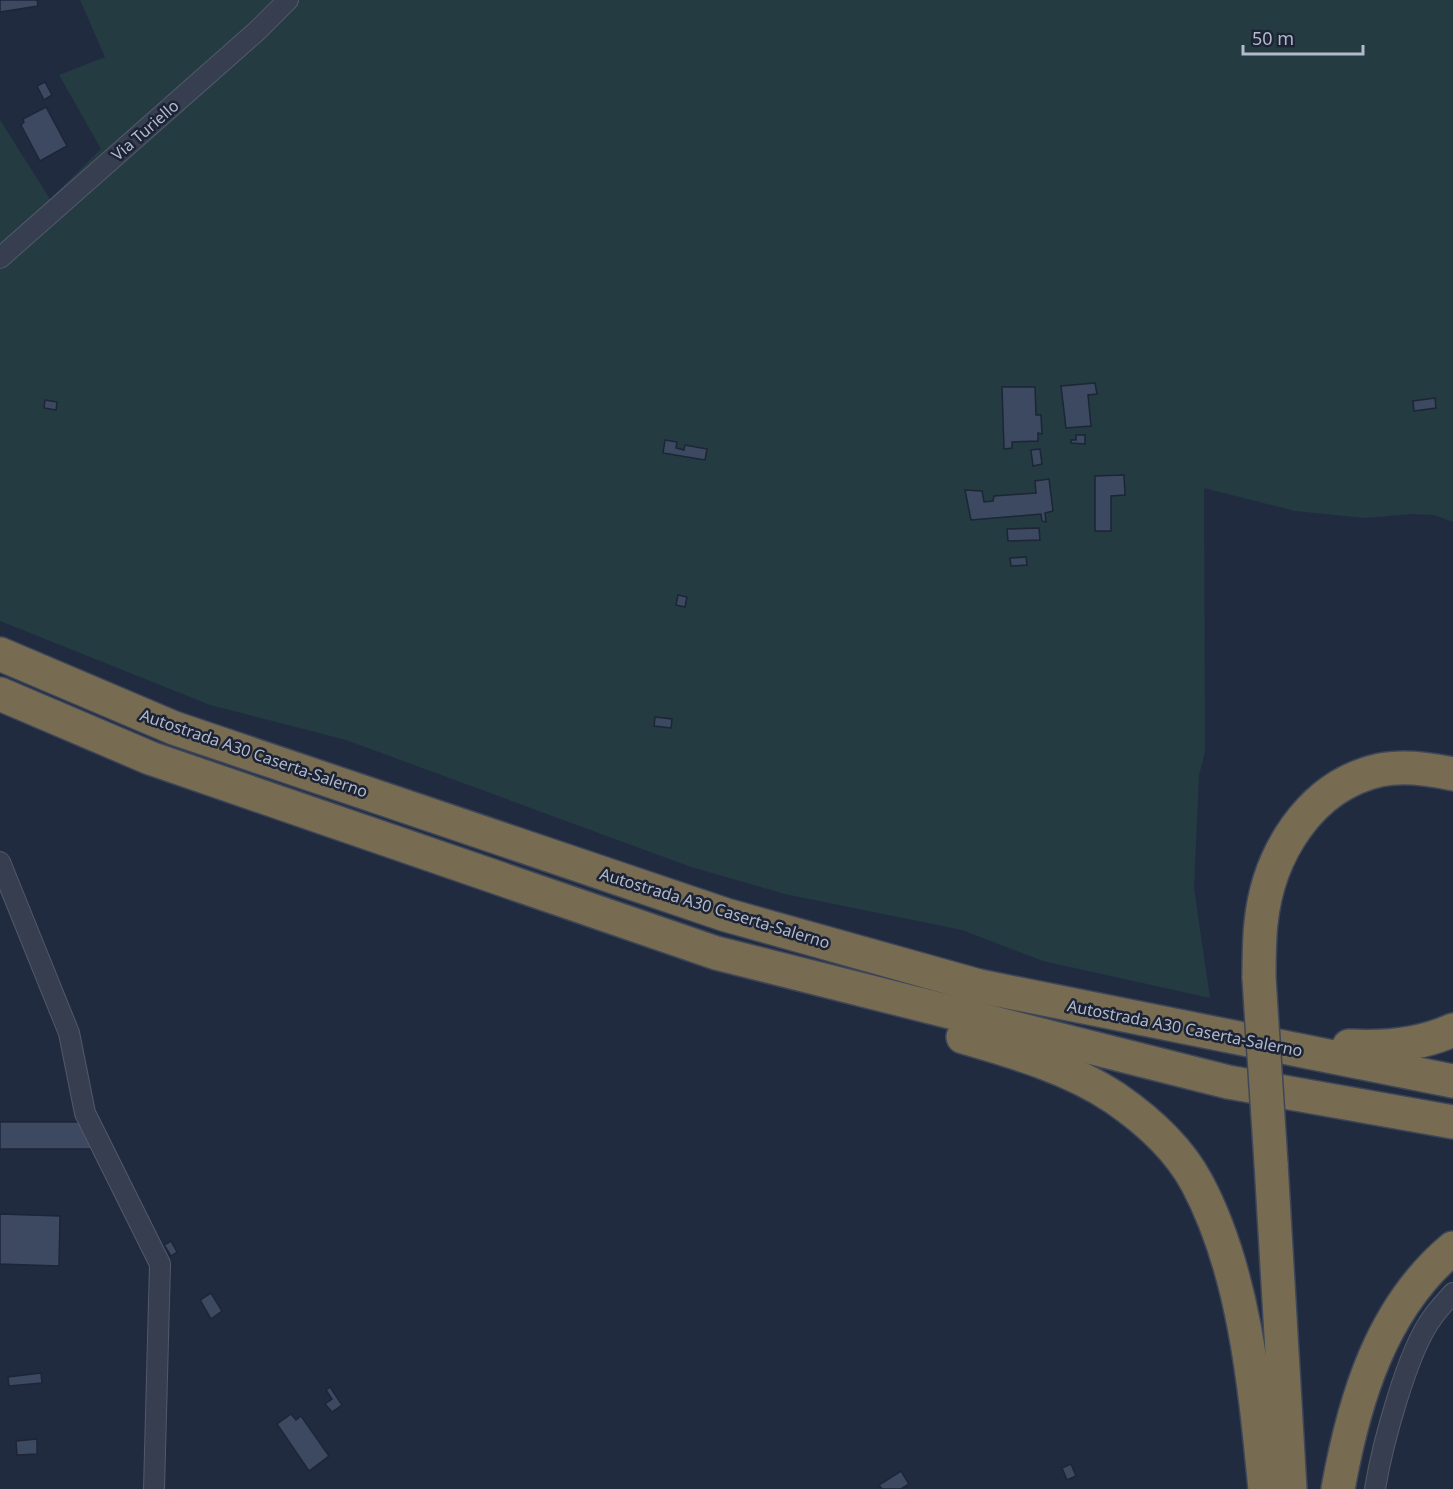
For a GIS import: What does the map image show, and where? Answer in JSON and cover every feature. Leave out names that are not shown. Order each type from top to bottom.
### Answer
[{"type":"highway","name":"Autostrada A30 Caserta-Salerno","points":[[0,654],[196,736],[726,915],[980,986],[1453,1082]]},
{"type":"highway","points":[[0,694],[150,758],[716,952],[1228,1082],[1453,1122]]},
{"type":"highway","points":[[1304,1489],[1261,922],[1275,865],[1286,843],[1317,802],[1357,778],[1380,770],[1408,768],[1453,774]]},
{"type":"highway","points":[[1266,980],[1281,896],[1288,873],[1311,831],[1342,803],[1383,786],[1422,783],[1453,790]]},
{"type":"highway","points":[[790,971],[855,1003],[1005,1049],[1064,1071],[1115,1098],[1156,1131],[1196,1182],[1227,1258],[1240,1309],[1265,1489]]},
{"type":"highway","points":[[980,986],[1074,995],[1340,1046],[1378,1047],[1410,1044],[1453,1030]]},
{"type":"highway","points":[[1278,1164],[1290,1489]]},
{"type":"highway","points":[[1338,1489],[1350,1430],[1375,1353],[1407,1297],[1426,1274],[1453,1248]]},
{"type":"street","name":"Via Turiello","points":[[0,258],[258,30],[288,0]]},
{"type":"street","points":[[0,862],[69,1033],[86,1113],[160,1264],[154,1489]]},
{"type":"street","points":[[1375,1489],[1380,1457],[1413,1356],[1431,1319],[1453,1293]]},
{"type":"green space","points":[[80,0],[1453,0],[1453,522],[1434,515],[1411,514],[1365,518],[1295,511],[1204,488],[1205,752],[1199,775],[1194,888],[1210,998],[1043,961],[962,930],[785,894],[691,867],[346,740],[210,705],[0,621],[0,120],[50,199],[101,149],[59,75],[105,57]]},
{"type":"building","points":[[0,0],[37,0],[38,6],[0,12]]},
{"type":"building","points":[[45,82],[52,95],[44,100],[37,86]]},
{"type":"building","points":[[46,107],[67,146],[40,161],[21,125],[24,122],[23,119]]},
{"type":"building","points":[[1095,383],[1097,394],[1088,395],[1091,426],[1066,428],[1061,386]]},
{"type":"building","points":[[1002,387],[1035,387],[1036,415],[1041,415],[1042,434],[1038,433],[1038,441],[1012,442],[1012,448],[1004,449]]},
{"type":"building","points":[[1435,398],[1436,408],[1414,411],[1413,401]]},
{"type":"building","points":[[45,400],[57,402],[56,410],[44,408]]},
{"type":"building","points":[[1076,435],[1085,435],[1085,444],[1071,443],[1071,440],[1076,440]]},
{"type":"building","points":[[665,440],[677,442],[676,448],[684,450],[685,445],[707,449],[705,460],[663,453]]},
{"type":"building","points":[[1040,449],[1042,464],[1033,466],[1031,450]]},
{"type":"building","points":[[1124,475],[1125,495],[1111,496],[1111,531],[1095,531],[1095,476]]},
{"type":"building","points":[[1049,479],[1053,511],[1045,513],[1046,522],[1042,521],[1041,514],[971,520],[965,490],[982,491],[984,502],[993,501],[994,496],[1036,493],[1035,481]]},
{"type":"building","points":[[1039,528],[1040,540],[1008,541],[1007,529]]},
{"type":"building","points":[[1026,557],[1027,565],[1011,566],[1010,558]]},
{"type":"building","points":[[678,595],[687,597],[685,607],[676,605]]},
{"type":"building","points":[[655,717],[672,719],[671,728],[654,726]]},
{"type":"building","points":[[0,1122],[87,1122],[99,1149],[0,1149]]},
{"type":"building","points":[[0,1214],[60,1216],[59,1266],[0,1264]]},
{"type":"building","points":[[171,1241],[177,1252],[171,1256],[164,1245]]},
{"type":"building","points":[[211,1293],[222,1311],[211,1319],[200,1300]]},
{"type":"building","points":[[41,1373],[42,1383],[9,1386],[8,1377]]},
{"type":"building","points":[[330,1387],[342,1405],[332,1412],[325,1404],[332,1399],[326,1390]]},
{"type":"building","points":[[291,1414],[296,1420],[301,1416],[329,1456],[309,1471],[277,1424]]},
{"type":"building","points":[[37,1439],[37,1454],[17,1455],[16,1441]]},
{"type":"building","points":[[1071,1464],[1076,1476],[1067,1480],[1062,1468]]},
{"type":"building","points":[[901,1471],[909,1484],[901,1489],[882,1489],[879,1485]]}]
